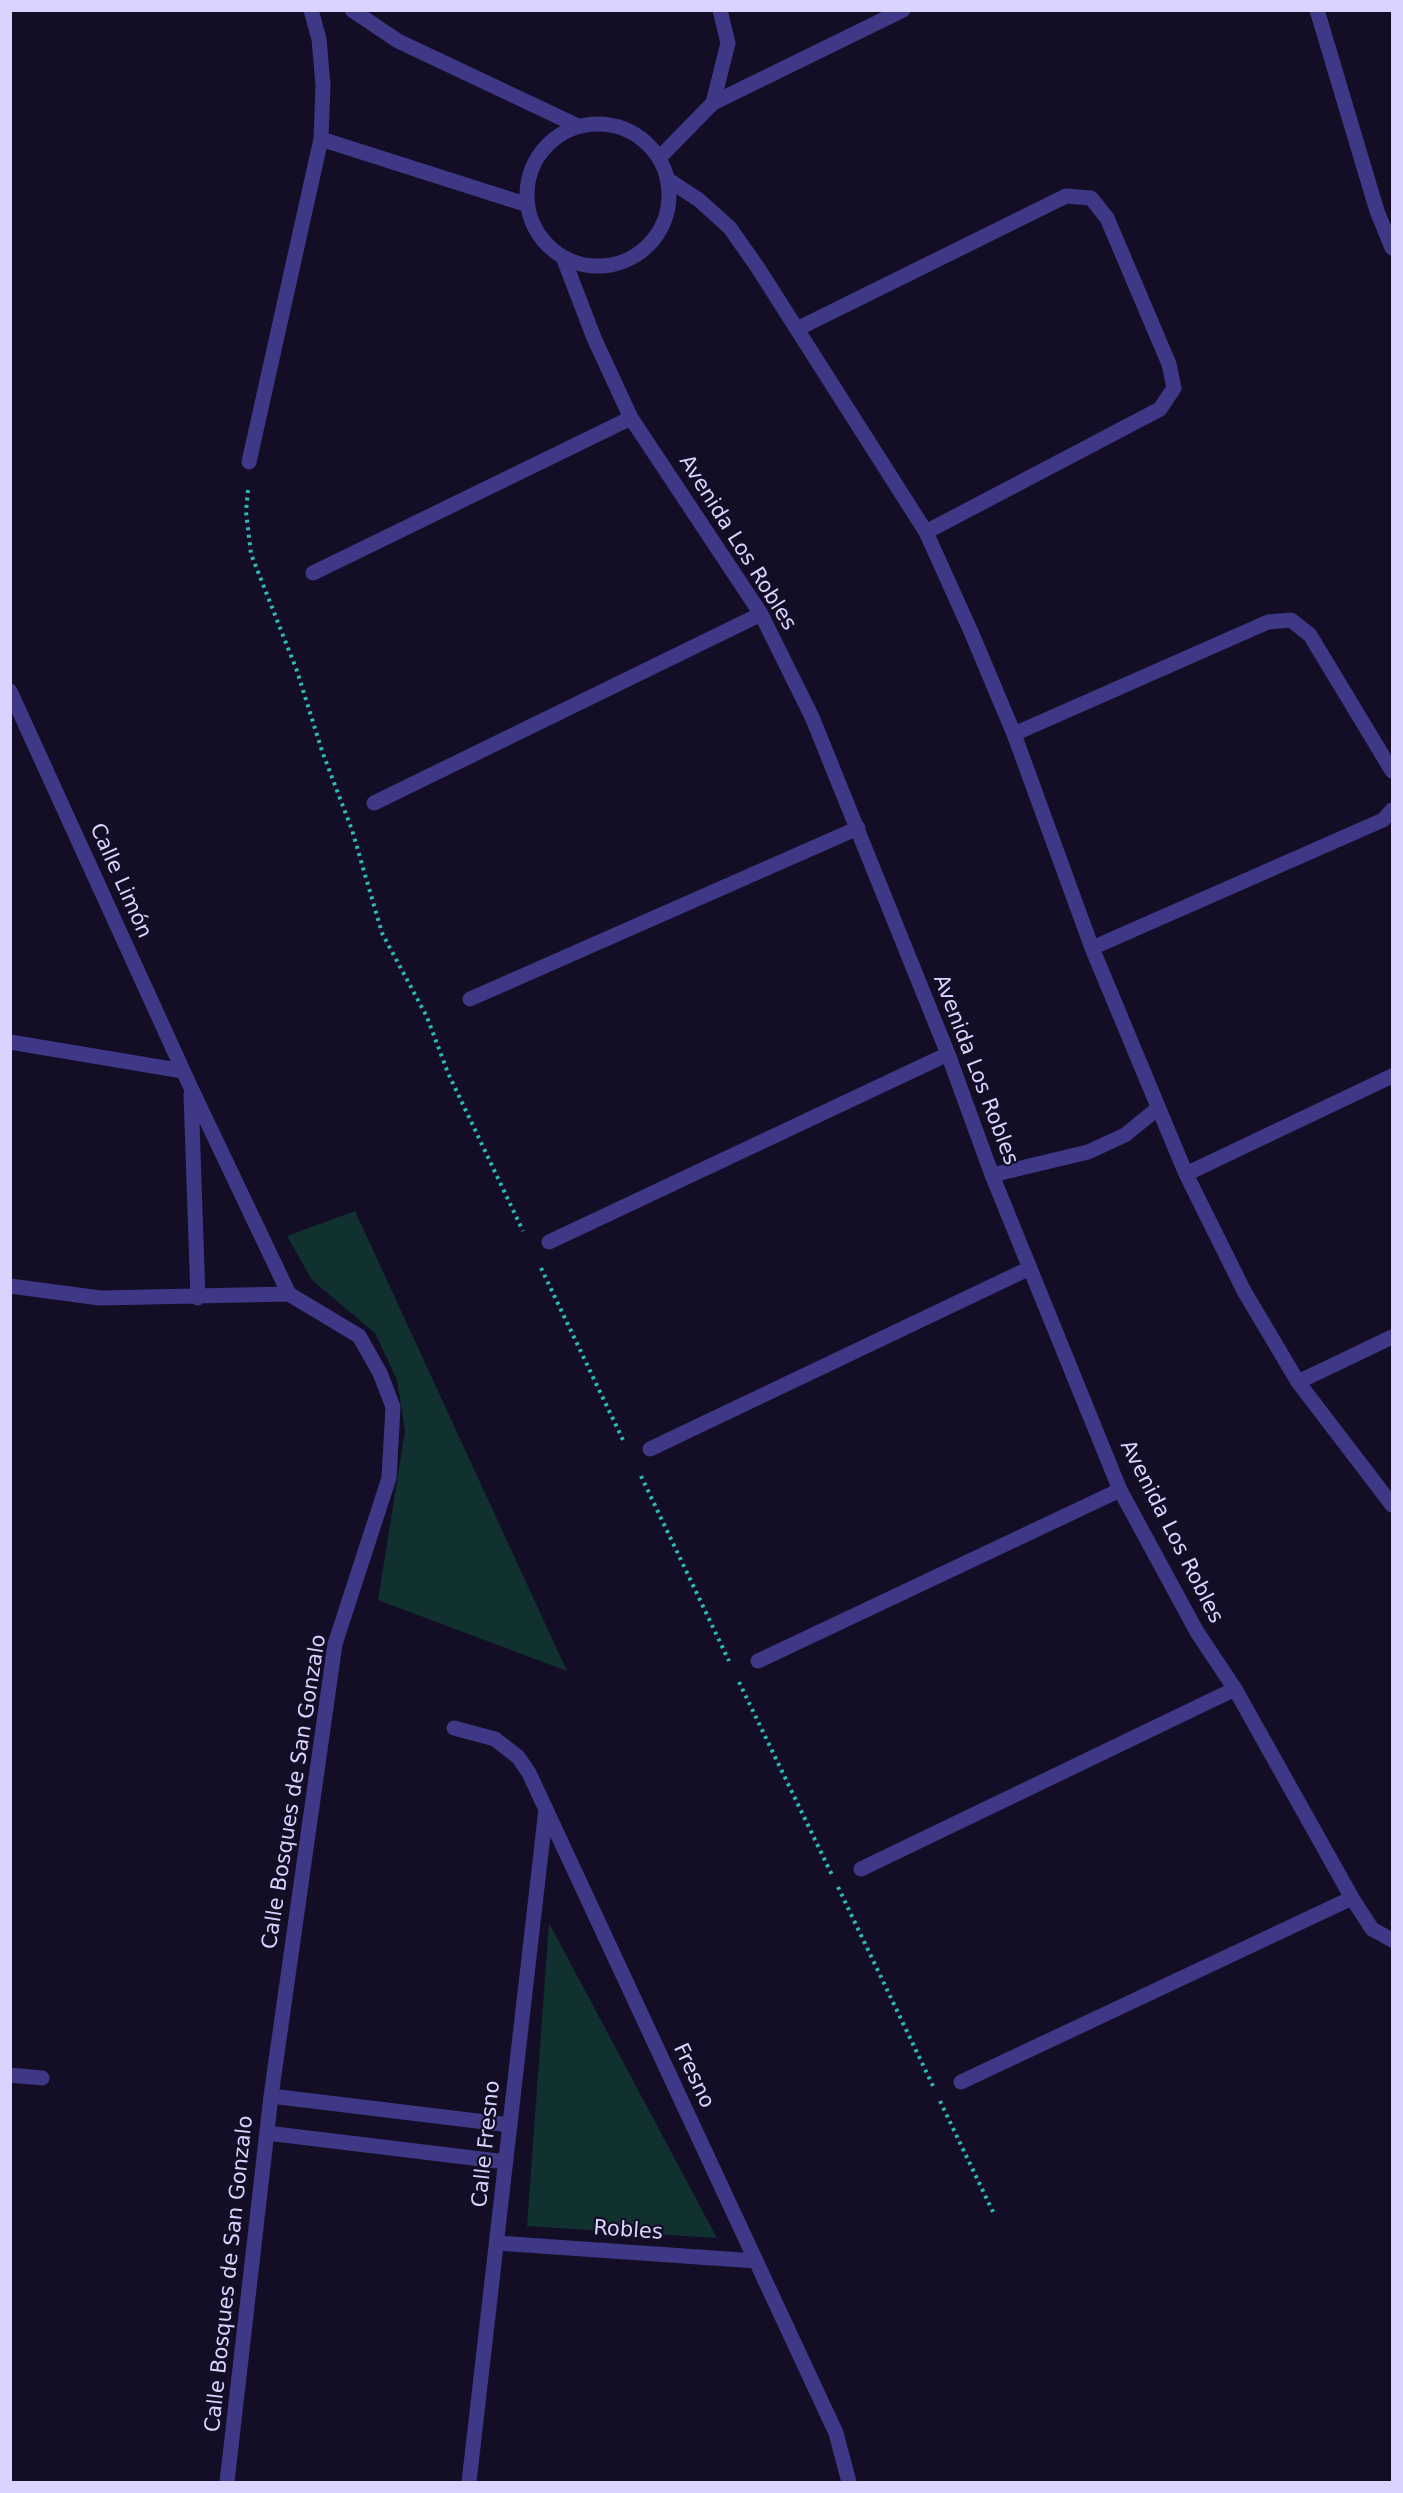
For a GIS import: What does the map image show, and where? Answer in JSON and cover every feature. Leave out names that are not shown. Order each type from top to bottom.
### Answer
[{"type":"street","points":[[249,462],[321,139],[323,85],[319,39],[311,10]]},
{"type":"street","points":[[352,10],[398,41],[578,126]]},
{"type":"street","points":[[713,103],[728,43],[720,10]]},
{"type":"street","points":[[659,159],[713,103],[903,10]]},
{"type":"street","points":[[1317,10],[1377,211],[1392,248]]},
{"type":"street","points":[[596,124],[615,126],[632,133],[647,144],[659,159],[667,179],[669,203],[662,226],[649,245],[630,258],[609,266],[585,265],[563,257],[540,235],[528,205],[527,188],[538,156],[549,143],[578,126],[596,124]]},
{"type":"street","points":[[321,139],[528,205]]},
{"type":"street","points":[[667,179],[699,200],[730,228],[926,532],[1014,734],[1092,948],[1157,1109],[1186,1174],[1244,1291],[1299,1382],[1392,1504]]},
{"type":"street","points":[[797,329],[1066,196],[1091,198],[1107,218],[1169,364],[1174,388],[1160,409],[926,532]]},
{"type":"street","points":[[1377,211],[1392,228]]},
{"type":"street","name":"Avenida Los Robles","points":[[563,257],[594,338],[631,418],[761,614],[812,717],[948,1054],[992,1175],[1120,1490],[1197,1632],[1235,1689],[1352,1898],[1372,1929],[1392,1940]]},
{"type":"street","points":[[313,573],[631,418]]},
{"type":"street","points":[[374,803],[761,614]]},
{"type":"street","points":[[1014,734],[1268,622],[1291,620],[1310,635],[1392,771]]},
{"type":"street","name":"Calle Limón","points":[[10,691],[190,1088],[289,1294]]},
{"type":"street","points":[[1092,948],[1383,820],[1392,810]]},
{"type":"street","points":[[470,999],[858,828]]},
{"type":"street","points":[[10,1042],[183,1071]]},
{"type":"street","points":[[549,1242],[948,1054]]},
{"type":"street","points":[[1186,1174],[1392,1076]]},
{"type":"street","name":"Calle Limón","points":[[190,1088],[198,1298]]},
{"type":"street","points":[[992,1175],[1088,1152],[1125,1135],[1157,1109]]},
{"type":"street","points":[[650,1449],[1030,1268]]},
{"type":"street","points":[[10,1286],[100,1298],[198,1298],[289,1294]]},
{"type":"street","name":"Calle Bosques de San Gonzalo","points":[[227,2482],[271,2096],[335,1644],[389,1478],[393,1407],[380,1373],[359,1336],[289,1294]]},
{"type":"street","points":[[1299,1382],[1392,1337]]},
{"type":"street","points":[[758,1661],[1120,1490]]},
{"type":"street","points":[[861,1869],[1235,1689]]},
{"type":"street","name":"Fresno","points":[[454,1728],[495,1739],[518,1757],[529,1773],[836,2433],[849,2482]]},
{"type":"street","name":"Calle Fresno","points":[[469,2482],[546,1809]]},
{"type":"street","points":[[961,2082],[1352,1898]]},
{"type":"street","points":[[10,2075],[42,2078]]},
{"type":"street","points":[[271,2096],[510,2125]]},
{"type":"street","points":[[267,2133],[506,2162]]},
{"type":"street","name":"Robles","points":[[497,2243],[756,2262]]},
{"type":"path","points":[[249,462],[246,512],[251,554],[297,671],[321,751],[352,830],[382,933],[427,1017],[448,1073],[525,1234]]},
{"type":"path","points":[[540,1267],[628,1450]]},
{"type":"path","points":[[638,1471],[731,1665]]},
{"type":"path","points":[[736,1676],[994,2214]]},
{"type":"green space","points":[[355,1211],[567,1671],[378,1600],[405,1431],[397,1380],[375,1333],[312,1280],[287,1236]]},
{"type":"green space","points":[[549,1923],[717,2238],[527,2226]]}]
